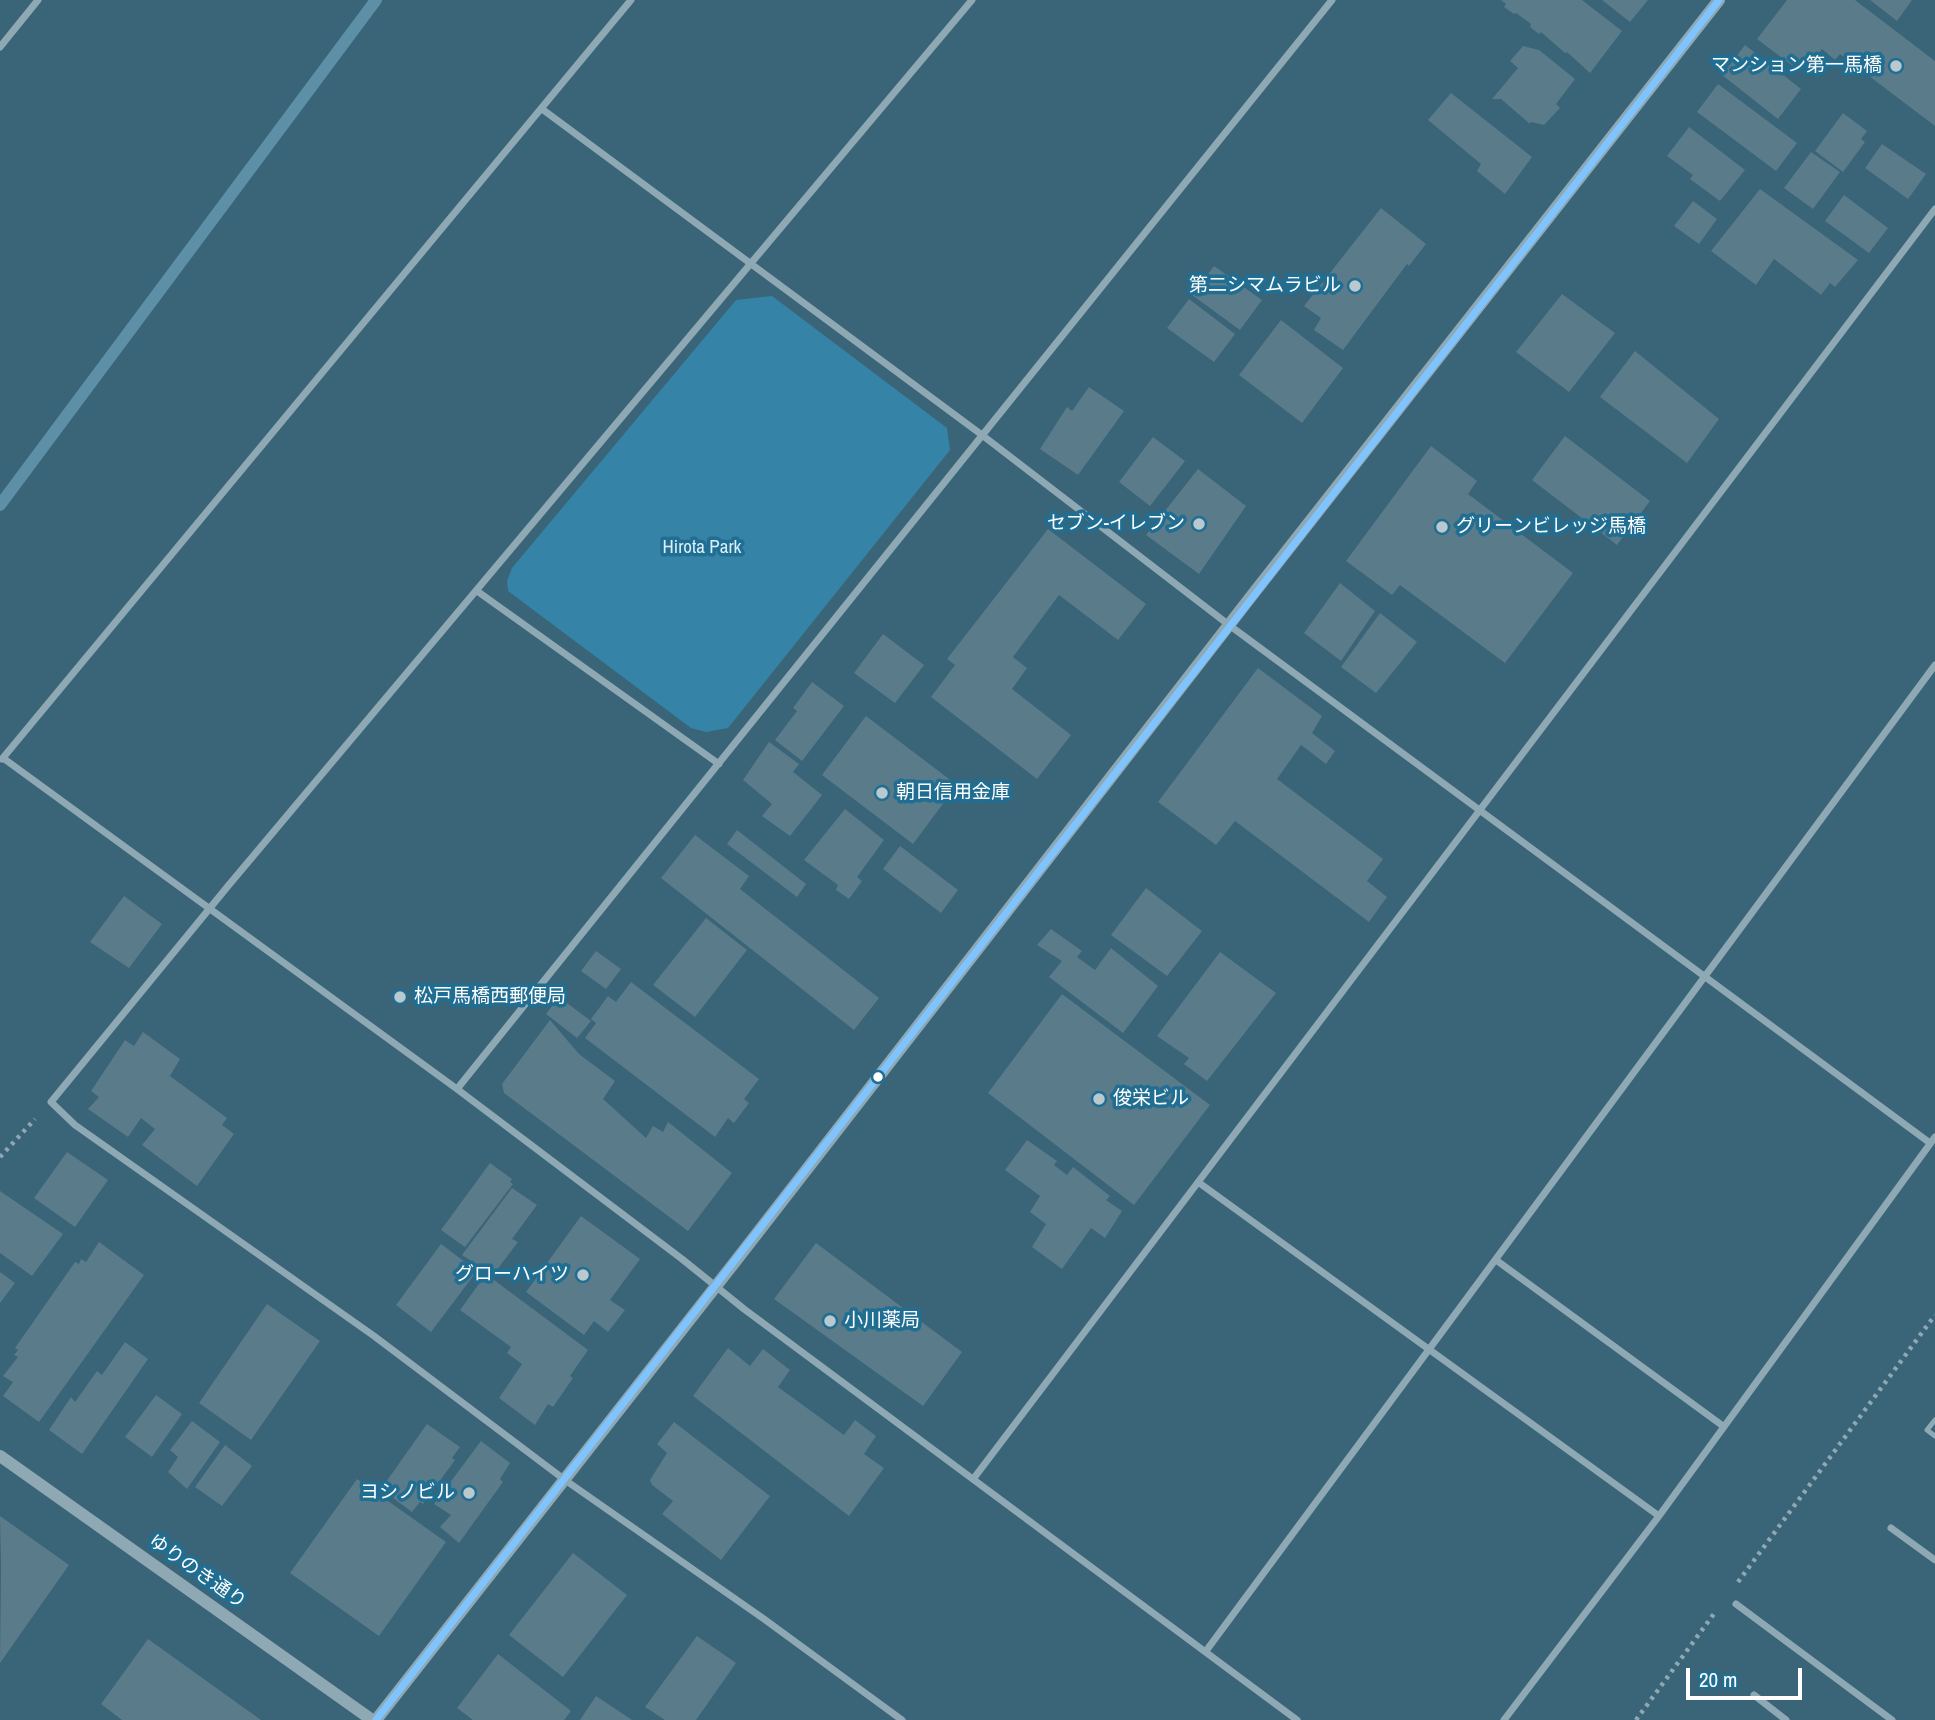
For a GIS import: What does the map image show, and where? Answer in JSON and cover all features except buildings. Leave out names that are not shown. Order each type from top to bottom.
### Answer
[{"type":"street","points":[[0,47],[38,0]]},
{"type":"street","points":[[631,0],[2,760],[457,1089],[716,1287],[1297,1720]]},
{"type":"street","points":[[902,1720],[764,1619],[565,1480],[374,1336],[75,1125],[51,1102],[209,909],[972,0]]},
{"type":"street","points":[[457,1089],[1332,0]]},
{"type":"street","points":[[374,1720],[716,1287],[1229,625],[1719,0]]},
{"type":"street","points":[[542,109],[982,435],[1229,625],[1705,977],[1933,1140],[1659,1516],[1504,1720]]},
{"type":"street","points":[[974,1478],[1935,209]]},
{"type":"street","points":[[477,590],[719,764]]},
{"type":"street","points":[[1206,1651],[1935,665]]},
{"type":"street","points":[[1198,1182],[1659,1516]]},
{"type":"street","points":[[1496,1260],[1723,1426]]},
{"type":"street","name":"ゆりのき通り","points":[[0,1456],[374,1720]]},
{"type":"street","points":[[1891,1528],[1935,1560]]},
{"type":"street","points":[[1736,1604],[1892,1720]]},
{"type":"street","points":[[1754,1695],[1786,1720]]},
{"type":"lane","points":[[1935,1420],[1927,1430],[1935,1436]]},
{"type":"path","points":[[0,1157],[51,1102]]},
{"type":"path","points":[[1735,1585],[1935,1315]]},
{"type":"path","points":[[1636,1720],[1719,1608]]},
{"type":"green space","name":"Hirota Park","points":[[772,296],[947,428],[950,450],[728,728],[706,732],[691,728],[508,591],[507,581],[512,568],[736,300]]},
{"type":"waterway","points":[[0,505],[376,0]]},
{"type":"transit line","points":[[376,1720],[1719,0]]},
{"type":"place","name":"マンション第一馬橋","points":[[1896,66]]},
{"type":"place","name":"第二シマムラビル","points":[[1355,286]]},
{"type":"place","name":"セブン-イレブン","points":[[1199,524]]},
{"type":"place","name":"グリーンビレッジ馬橋","points":[[1442,527]]},
{"type":"place","name":"朝日信用金庫","points":[[882,793]]},
{"type":"place","name":"松戸馬橋西郵便局","points":[[400,997]]},
{"type":"place","name":"俊栄ビル","points":[[1099,1099]]},
{"type":"place","name":"グローハイツ","points":[[583,1275]]},
{"type":"place","name":"小川薬局","points":[[830,1321]]},
{"type":"place","name":"ヨシノビル","points":[[469,1493]]}]
